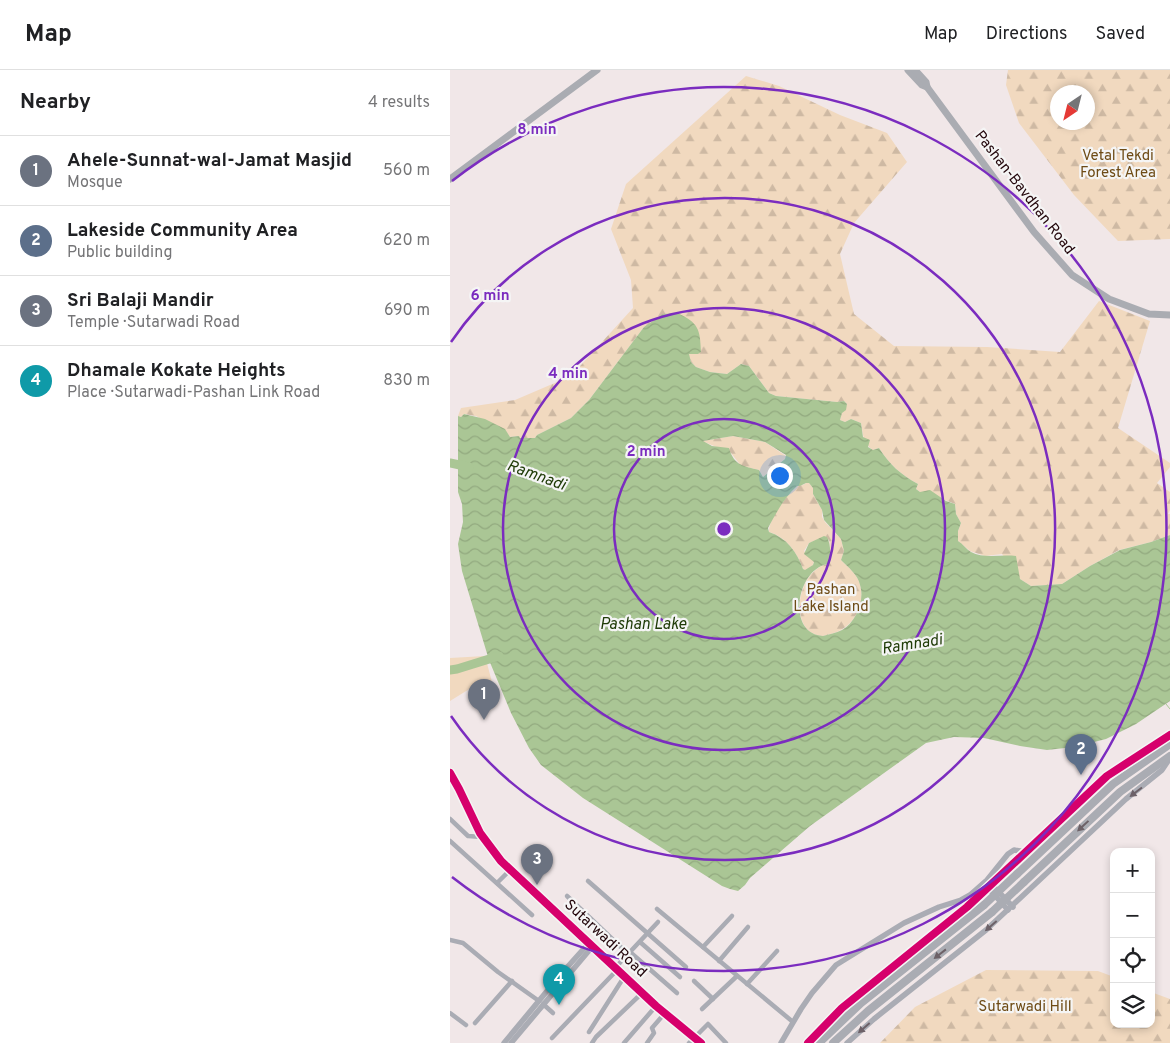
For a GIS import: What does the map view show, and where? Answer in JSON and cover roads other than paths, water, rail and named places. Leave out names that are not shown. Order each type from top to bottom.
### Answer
[{"type":"highway","points":[[819,1043],[848,1015],[984,905],[1113,784],[1170,744]]},
{"type":"highway","points":[[1144,752],[1149,759]]},
{"type":"highway","points":[[833,1043],[868,1011],[992,912],[1120,792],[1170,757]]},
{"type":"highway","points":[[842,1008],[848,1015]]},
{"type":"main road","points":[[450,179],[596,70]]},
{"type":"main road","name":"Pashan-Bavdhan Road","points":[[908,70],[922,85],[927,87]]},
{"type":"main road","name":"Pashan-Bavdhan Road","points":[[915,70],[926,82],[927,87],[1034,232],[1072,276],[1109,299],[1123,305],[1149,314],[1170,315]]},
{"type":"street","points":[[808,1043],[842,1008],[990,887],[1107,776],[1170,735]]},
{"type":"street","points":[[847,1043],[1010,909],[1126,799],[1162,770],[1170,757]]},
{"type":"street","name":"Sutarwadi Road","points":[[450,773],[482,837],[501,861],[624,977],[701,1043]]},
{"type":"street","points":[[450,819],[468,836],[482,837]]},
{"type":"street","points":[[450,841],[532,916]]},
{"type":"street","points":[[781,1043],[812,993],[836,965],[904,923],[961,900],[976,890],[1008,854],[1014,850],[1026,852]]},
{"type":"street","points":[[497,883],[510,870]]},
{"type":"street","points":[[588,881],[686,967]]},
{"type":"street","points":[[990,887],[1010,909]]},
{"type":"street","points":[[567,896],[629,953],[677,993]]},
{"type":"street","points":[[948,904],[958,908],[960,913]]},
{"type":"street","points":[[657,909],[793,1022]]},
{"type":"street","points":[[703,947],[732,916]]},
{"type":"street","points":[[552,1038],[658,922]]},
{"type":"street","points":[[719,961],[748,927]]},
{"type":"street","points":[[450,940],[463,943],[554,1013]]},
{"type":"street","points":[[640,942],[680,977]]},
{"type":"street","points":[[504,1043],[590,945]]},
{"type":"street","points":[[747,984],[777,951]]},
{"type":"street","points":[[702,1009],[737,976]]},
{"type":"street","points":[[589,1032],[624,977]]},
{"type":"street","points":[[475,1023],[512,982]]},
{"type":"street","points":[[694,982],[713,999]]},
{"type":"street","points":[[592,1043],[642,993]]},
{"type":"street","points":[[511,1043],[540,1004]]},
{"type":"street","points":[[624,1043],[656,1006]]},
{"type":"street","points":[[450,1013],[466,1025]]},
{"type":"street","points":[[647,1043],[654,1033],[652,1028],[665,1014]]},
{"type":"street","points":[[689,1043],[708,1024],[726,1043]]},
{"type":"water","name":"Pashan Lake","points":[[677,313],[690,320],[697,328],[701,352],[689,354],[691,362],[696,367],[710,372],[727,374],[741,364],[749,366],[769,393],[776,396],[837,402],[844,401],[847,404],[846,410],[842,413],[840,420],[845,422],[851,419],[861,423],[863,437],[870,440],[868,447],[873,450],[879,448],[896,469],[918,484],[916,489],[920,492],[930,490],[946,501],[955,504],[956,514],[961,523],[958,531],[958,541],[969,551],[976,554],[1016,556],[1020,579],[1031,586],[1062,584],[1120,550],[1170,535],[1170,701],[1136,724],[1106,739],[1074,747],[1047,750],[984,738],[954,737],[926,743],[810,826],[750,878],[738,891],[722,886],[583,798],[541,765],[529,748],[511,713],[489,660],[462,571],[458,544],[463,522],[462,504],[458,492],[458,416],[461,417],[464,414],[485,419],[505,429],[510,437],[535,438],[537,435],[571,418],[589,400],[644,327],[663,314]],"holes":[[[733,436],[765,442],[786,455],[785,459],[763,477],[759,470],[737,462],[729,448],[712,446],[703,441]],[[809,483],[813,488],[813,494],[822,510],[824,520],[841,539],[844,551],[841,560],[859,581],[861,591],[860,604],[851,622],[842,630],[823,636],[811,633],[804,625],[800,614],[800,601],[803,588],[809,577],[817,568],[828,564],[830,550],[827,537],[824,536],[809,543],[804,554],[814,562],[813,565],[805,570],[790,546],[781,538],[769,532],[768,528],[788,496],[797,486]]]},
{"type":"waterway","name":"Ramnadi","points":[[450,463],[469,467]]},
{"type":"waterway","name":"Ramnadi","points":[[450,670],[499,656]]},
{"type":"waterway","points":[[1166,704],[1170,709]]},
{"type":"place","name":"Ahele-Sunnat-wal-Jamat Masjid","points":[[484,720]]},
{"type":"place","name":"Lakeside Community Area","points":[[1081,775]]},
{"type":"place","name":"Sri Balaji Mandir","points":[[537,885]]},
{"type":"place","name":"Dhamale Kokate Heights","points":[[559,1005]]},
{"type":"park label","name":"Vetal Tekdi Forest Area","points":[[1118,164]]},
{"type":"park label","name":"Pashan Lake Island","points":[[831,598]]},
{"type":"park label","name":"Sutarwadi Hill","points":[[1025,1007]]}]
